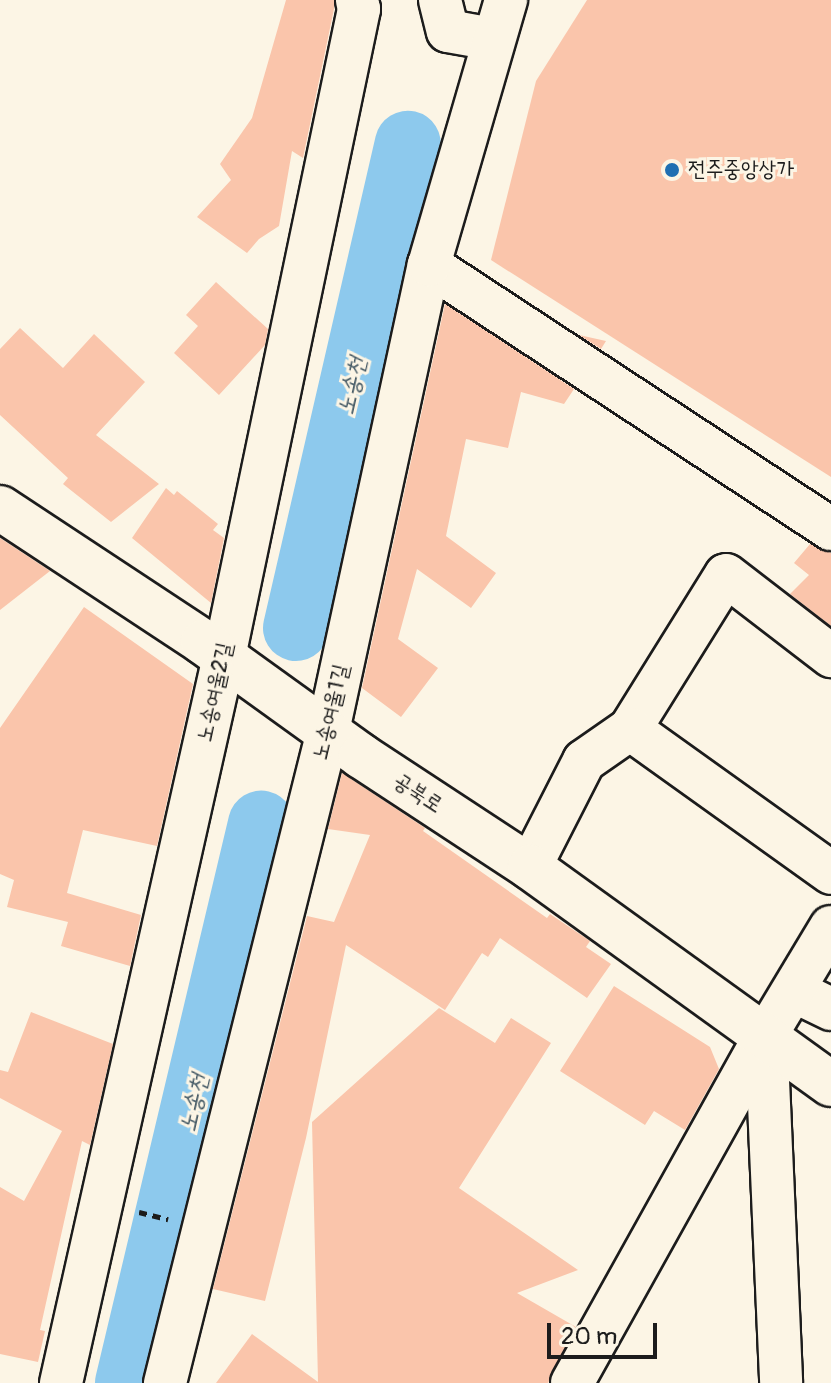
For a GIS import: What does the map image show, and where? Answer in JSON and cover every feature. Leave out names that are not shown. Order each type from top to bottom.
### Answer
[{"type":"street","name":"노송여울2길","points":[[61,1383],[224,657],[359,9],[357,0]]},
{"type":"street","points":[[440,0],[448,31],[493,39]]},
{"type":"street","name":"노송여울1길","points":[[165,1383],[328,731],[429,265],[506,0]]},
{"type":"street","points":[[429,265],[831,529]]},
{"type":"street","name":"공북로","points":[[0,508],[530,867],[831,1084]]},
{"type":"street","points":[[530,867],[584,761],[630,729],[726,575],[831,656]]},
{"type":"street","points":[[630,729],[831,873]]},
{"type":"street","points":[[572,1383],[766,1035],[831,927]]},
{"type":"street","points":[[794,991],[831,1009]]},
{"type":"street","points":[[766,1035],[781,1383]]},
{"type":"path","points":[[134,1211],[180,1222]]},
{"type":"building","points":[[286,0],[334,0],[334,9],[303,158],[292,151],[279,226],[259,239],[247,253],[197,217],[231,180],[220,164],[252,118]]},
{"type":"building","name":"전주중앙상가","points":[[587,0],[831,0],[831,477],[491,260],[536,81]]},
{"type":"building","points":[[216,282],[268,329],[265,345],[219,395],[174,353],[198,326],[186,315]]},
{"type":"building","points":[[445,304],[574,389],[564,404],[521,392],[508,448],[466,439],[446,536],[496,573],[471,608],[417,569],[398,639],[438,668],[401,717],[362,688]]},
{"type":"building","points":[[20,328],[63,368],[94,334],[145,382],[96,435],[159,484],[111,522],[63,484],[68,478],[0,415],[0,349]]},
{"type":"building","points":[[579,335],[606,341],[601,349]]},
{"type":"building","points":[[166,488],[174,495],[177,491],[218,524],[213,530],[224,538],[211,603],[132,538]]},
{"type":"building","points":[[0,538],[50,571],[0,610]]},
{"type":"building","points":[[810,544],[831,553],[831,626],[790,594],[809,575],[794,563]]},
{"type":"building","points":[[84,607],[193,684],[157,846],[83,830],[67,893],[141,915],[130,966],[61,946],[68,922],[7,907],[14,880],[0,874],[0,728]]},
{"type":"building","points":[[342,773],[425,828],[423,831],[547,918],[550,914],[590,941],[586,947],[611,964],[587,998],[500,938],[488,957],[482,953],[445,1010],[346,945],[306,1138],[265,1301],[213,1289],[307,916],[334,922],[370,835],[328,829]]},
{"type":"building","points":[[614,986],[710,1047],[719,1069],[685,1130],[654,1111],[645,1125],[560,1071]]},
{"type":"building","points":[[439,1008],[495,1043],[511,1018],[551,1043],[459,1188],[578,1270],[517,1293],[576,1327],[548,1383],[216,1383],[252,1334],[318,1382],[312,1122]]},
{"type":"building","points":[[31,1012],[113,1044],[90,1145],[82,1141],[40,1330],[45,1331],[38,1362],[0,1354],[0,1187],[24,1201],[62,1131],[0,1098],[0,1070],[8,1072]]},
{"type":"waterway","name":"노송천","points":[[296,628],[408,144]]},
{"type":"waterway","name":"노송천","points":[[128,1383],[261,824]]},
{"type":"place","name":"전주중앙상가","points":[[672,170]]}]
